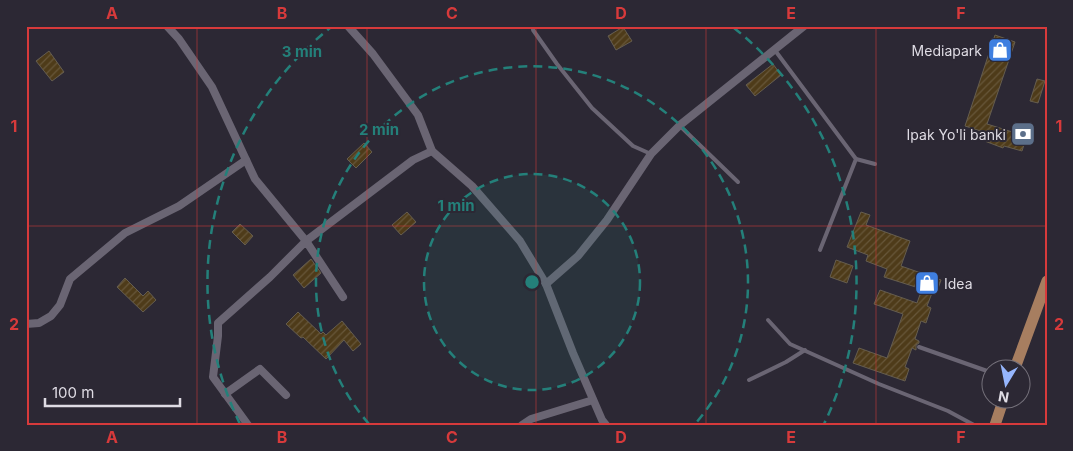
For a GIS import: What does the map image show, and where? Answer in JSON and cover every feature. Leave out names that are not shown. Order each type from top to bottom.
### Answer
[{"type":"main road","points":[[1019,358],[1047,280]]},
{"type":"main road","points":[[995,425],[1001,408]]},
{"type":"street","points":[[167,26],[179,39],[212,87],[255,179],[306,241],[343,296]]},
{"type":"street","points":[[348,26],[374,54],[418,115],[432,151],[472,186],[520,241],[546,284],[593,400],[606,425]]},
{"type":"street","points":[[546,284],[578,256],[607,220],[651,154],[680,125],[804,26]]},
{"type":"street","points":[[248,425],[213,377],[218,323],[270,277],[306,241],[412,160],[432,151]]},
{"type":"street","points":[[26,324],[39,323],[51,316],[60,305],[70,279],[125,233],[180,206],[246,160]]},
{"type":"street","points":[[225,394],[260,369],[286,395]]},
{"type":"street","points":[[522,425],[531,419],[593,400]]},
{"type":"lane","points":[[533,30],[592,108],[632,146],[651,154]]},
{"type":"lane","points":[[774,49],[856,159],[876,164]]},
{"type":"lane","points":[[680,125],[738,182]]},
{"type":"lane","points":[[820,250],[856,159]]},
{"type":"lane","points":[[768,320],[790,344],[879,384],[948,411],[974,425]]},
{"type":"lane","points":[[920,347],[980,368]]},
{"type":"lane","points":[[749,380],[786,362],[805,350]]},
{"type":"building","points":[[623,27],[632,41],[616,50],[608,36]]},
{"type":"building","points":[[995,35],[1015,42],[987,124],[1019,134],[1022,124],[1030,126],[1022,151],[1004,146],[1003,148],[982,140],[984,132],[965,126]]},
{"type":"building","points":[[49,51],[64,72],[52,81],[36,61]]},
{"type":"building","points":[[773,64],[781,75],[755,96],[746,85]]},
{"type":"building","points":[[1037,79],[1045,81],[1038,103],[1030,101]]},
{"type":"building","points":[[364,143],[372,152],[356,168],[347,159]]},
{"type":"building","points":[[407,212],[416,222],[401,235],[392,225]]},
{"type":"building","points":[[861,212],[870,215],[866,225],[910,241],[901,266],[941,280],[936,294],[932,293],[927,306],[931,308],[926,323],[921,321],[915,339],[919,343],[916,345],[916,350],[912,348],[905,367],[909,369],[905,381],[853,363],[859,348],[887,358],[903,314],[874,304],[880,290],[917,303],[922,289],[884,277],[887,269],[866,261],[868,255],[847,247]]},
{"type":"building","points":[[240,224],[253,236],[245,245],[232,232]]},
{"type":"building","points":[[311,259],[321,273],[304,288],[293,275]]},
{"type":"building","points":[[836,260],[853,266],[847,283],[830,277]]},
{"type":"building","points":[[125,278],[143,296],[148,291],[156,300],[143,312],[117,287]]},
{"type":"building","points":[[298,312],[321,334],[323,332],[326,335],[342,321],[361,344],[353,351],[344,340],[326,359],[286,324]]},
{"type":"place","name":"Mediapark","points":[[1000,50]]},
{"type":"place","name":"Ipak Yo'li banki","points":[[1023,134]]},
{"type":"place","name":"Idea","points":[[927,283]]}]
